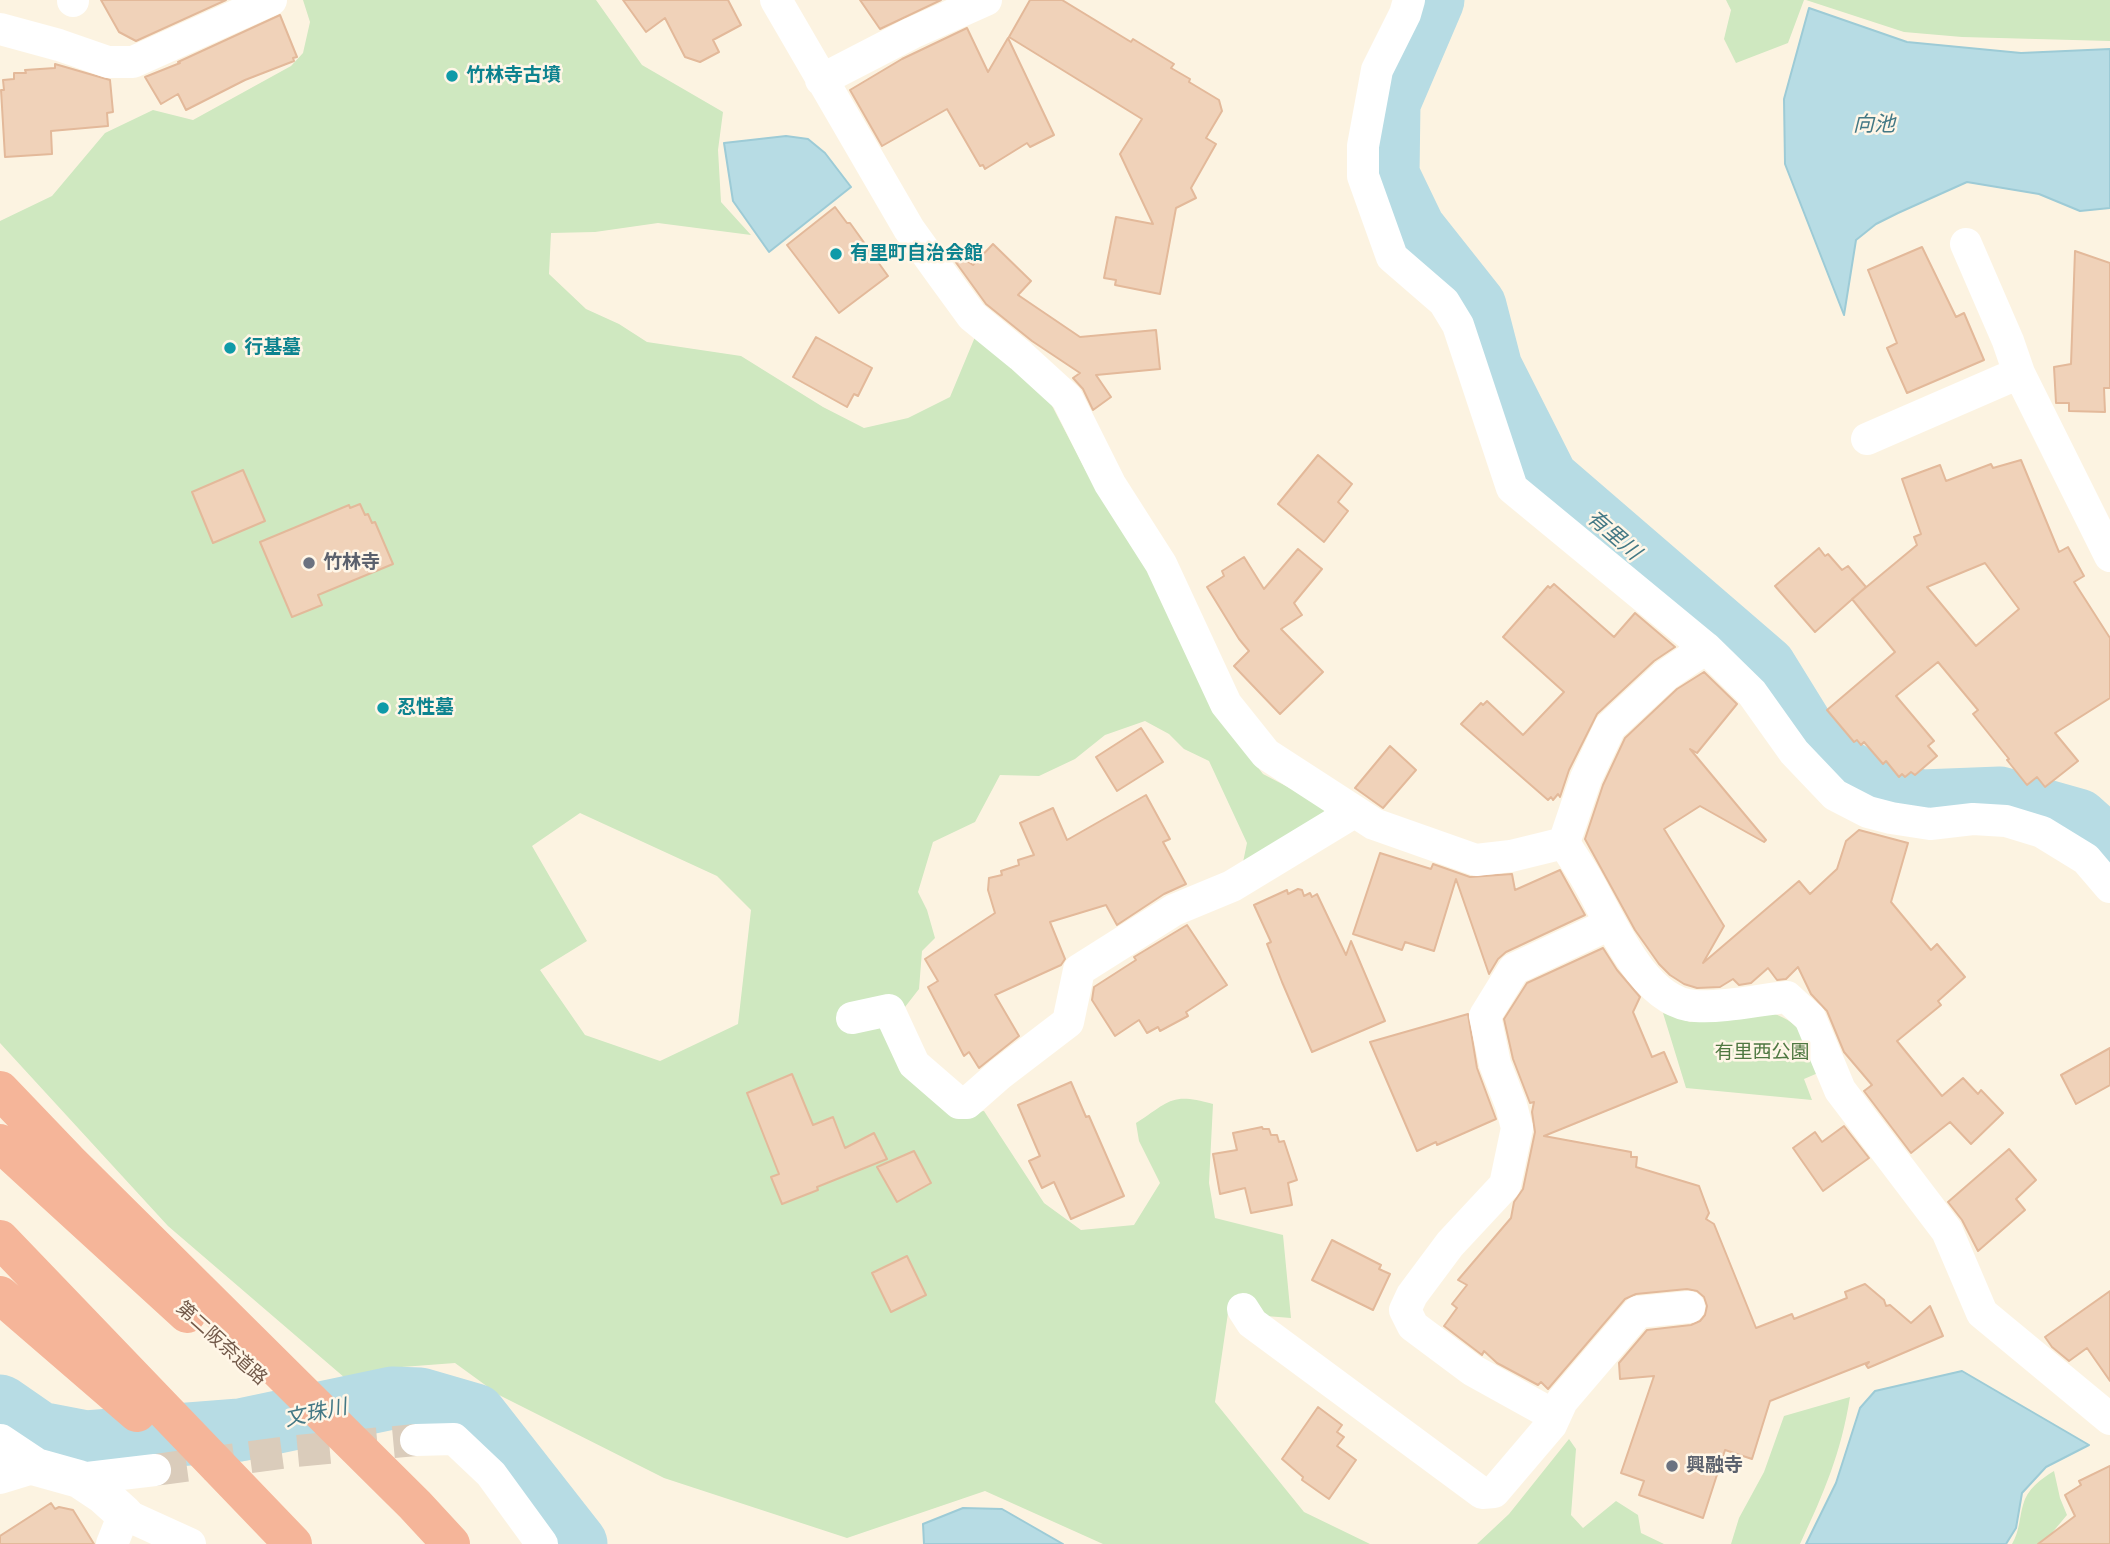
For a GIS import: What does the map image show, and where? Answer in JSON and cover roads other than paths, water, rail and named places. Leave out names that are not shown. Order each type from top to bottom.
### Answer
[{"type":"highway","points":[[0,1090],[451,1544]]},
{"type":"highway","name":"第二阪奈道路","points":[[0,1143],[442,1544]]},
{"type":"highway","points":[[0,1239],[293,1544]]},
{"type":"highway","points":[[0,1295],[167,1440],[281,1544]]},
{"type":"street","points":[[0,29],[107,62],[133,62],[271,0]]},
{"type":"street","points":[[776,0],[909,229],[972,316],[1067,398],[1110,484],[1161,564],[1226,704],[1266,754],[1374,824],[1476,860],[1511,856],[1564,844]]},
{"type":"street","points":[[821,80],[912,33],[986,0]]},
{"type":"street","points":[[1409,0],[1405,15],[1377,70],[1363,146],[1363,176],[1392,257],[1444,302],[1458,325],[1512,488],[1706,648],[1752,693],[1794,752],[1835,794],[1868,812],[1891,818],[1930,824],[1973,819],[2006,821],[2042,832],[2086,859],[2110,887]]},
{"type":"street","points":[[1966,244],[2019,373],[2110,556]]},
{"type":"street","points":[[1867,439],[2019,373]]},
{"type":"street","points":[[1564,844],[1586,778],[1611,727],[1666,675],[1706,648]]},
{"type":"street","points":[[852,1018],[889,1010],[914,1064],[959,1102],[967,1103],[1000,1073],[1068,1022],[1079,970],[1174,910],[1231,886],[1354,812]]},
{"type":"street","points":[[1564,844],[1638,968],[1670,1000],[1695,1006],[1787,997],[1810,1018],[1840,1090],[1947,1231],[1982,1313],[2110,1419]]},
{"type":"street","points":[[1555,1416],[1472,1370],[1413,1326],[1405,1310],[1412,1295],[1450,1244],[1505,1185],[1517,1128],[1495,1064],[1485,1016],[1514,969],[1610,924]]},
{"type":"street","points":[[1243,1309],[1252,1323],[1482,1493],[1494,1492],[1551,1425],[1562,1401],[1638,1312],[1689,1307]]},
{"type":"street","points":[[416,1440],[454,1440],[491,1474],[542,1544]]},
{"type":"street","points":[[0,1443],[36,1467],[79,1479],[103,1495],[118,1529],[190,1544]]},
{"type":"street","points":[[0,1478],[36,1467]]},
{"type":"street","points":[[79,1479],[155,1470]]},
{"type":"water","name":"向池","points":[[1809,8],[1907,42],[2021,53],[2110,49],[2110,208],[2080,211],[2039,194],[1967,182],[1876,224],[1856,240],[1844,315],[1785,164],[1784,99]]},
{"type":"water","points":[[786,136],[808,139],[825,153],[851,187],[769,252],[733,201],[724,143]]},
{"type":"water","points":[[1962,1371],[2089,1445],[2046,1467],[2022,1493],[2016,1528],[2006,1544],[1806,1544],[1836,1483],[1860,1408],[1875,1391]]},
{"type":"water","points":[[963,1508],[1002,1509],[1063,1544],[924,1544],[923,1524]]},
{"type":"waterway","name":"有里川","points":[[1433,0],[1389,103],[1388,175],[1414,229],[1475,306],[1491,368],[1547,479],[1765,667],[1807,735],[1844,770],[1880,792],[1922,801],[2000,798],[2078,820],[2110,849]]},
{"type":"waterway","name":"文珠川","points":[[0,1406],[39,1433],[86,1442],[240,1430],[392,1398],[420,1399],[475,1415],[576,1544]]},
{"type":"tunnel","points":[[155,1470],[296,1451],[416,1440]]},
{"type":"place","name":"竹林寺古墳","points":[[452,76]]},
{"type":"place","name":"有里町自治会館","points":[[836,254]]},
{"type":"place","name":"行基墓","points":[[230,348]]},
{"type":"place","name":"竹林寺","points":[[309,563]]},
{"type":"place","name":"忍性墓","points":[[383,708]]},
{"type":"place","name":"興融寺","points":[[1672,1466]]},
{"type":"park label","name":"有里西公園","points":[[1762,1053]]}]
